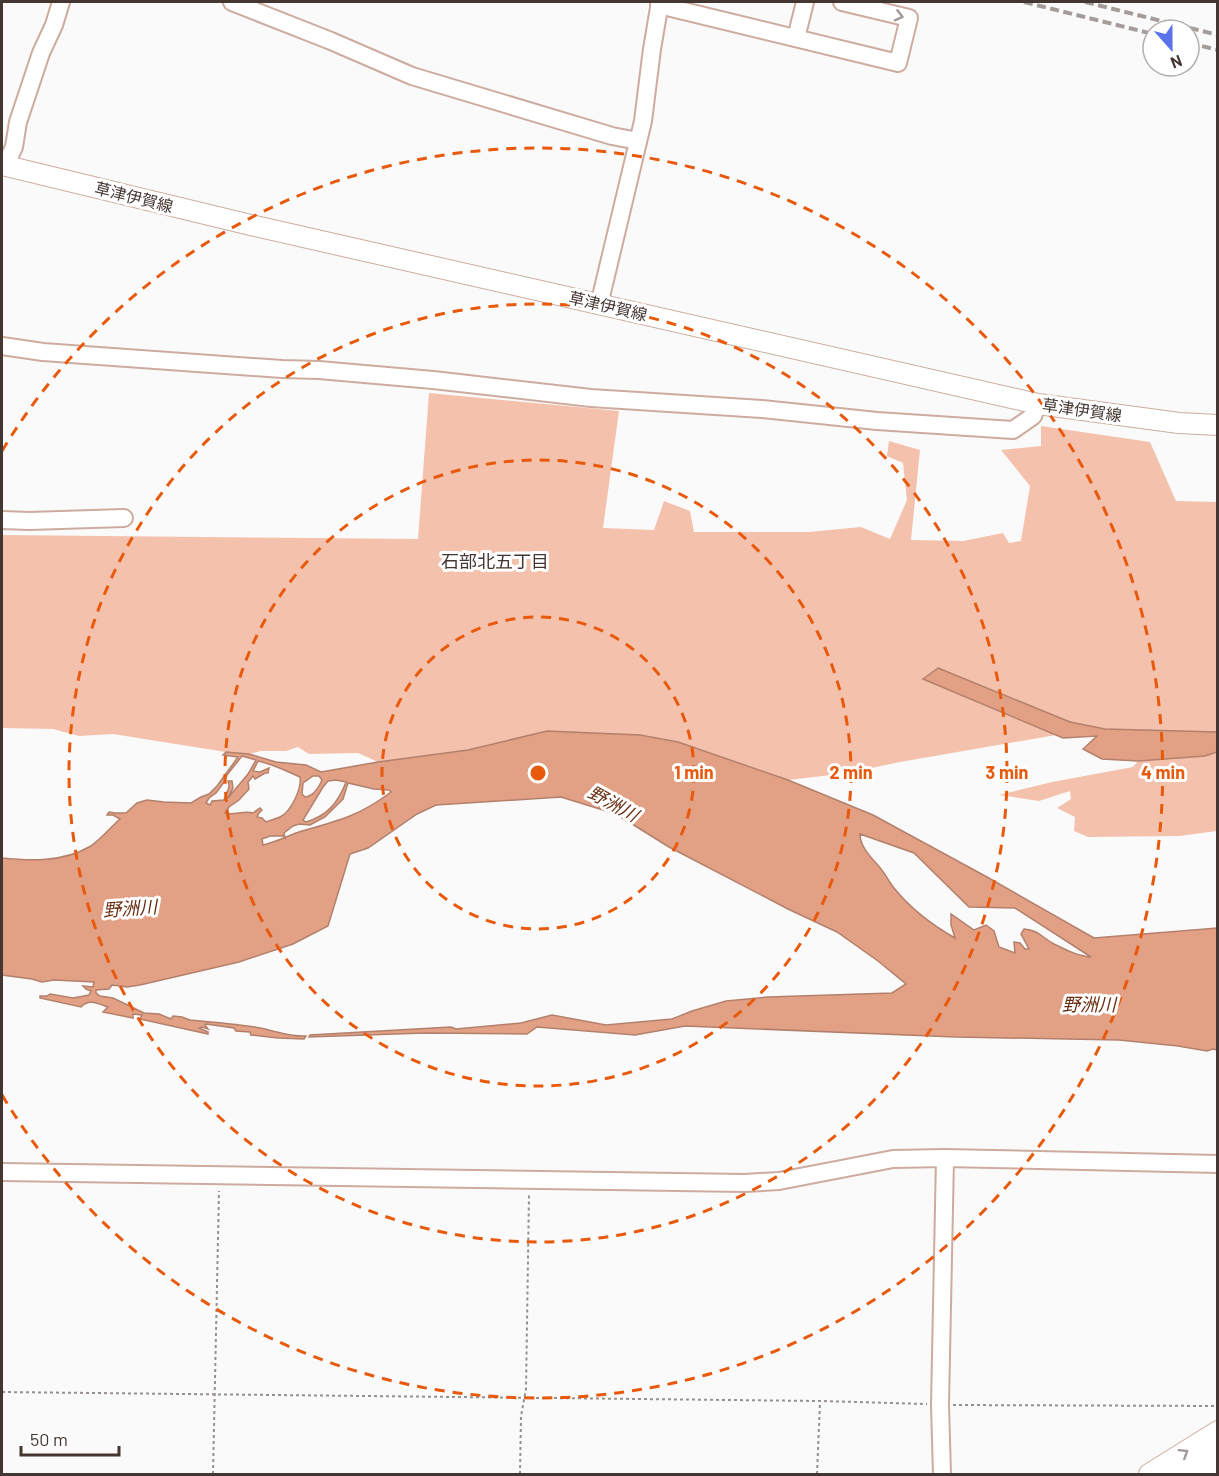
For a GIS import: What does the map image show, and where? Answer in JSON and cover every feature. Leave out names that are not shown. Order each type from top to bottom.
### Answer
[{"type":"highway","points":[[1180,1474],[1201,1466],[1218,1454]]},
{"type":"main road","name":"草津伊賀線","points":[[3,166],[255,226],[1038,404],[1179,423],[1218,425]]},
{"type":"main road","points":[[1149,1474],[1218,1431]]},
{"type":"street","points":[[3,166],[14,147],[18,122],[61,2]]},
{"type":"street","points":[[232,2],[412,76],[612,136],[638,141]]},
{"type":"street","points":[[796,38],[805,2]]},
{"type":"street","points":[[599,304],[643,122],[659,4],[898,63],[909,18],[842,2]]},
{"type":"street","points":[[2,346],[55,353],[319,370],[433,380],[591,398],[1013,430],[1033,416],[1038,404]]},
{"type":"street","points":[[2,520],[124,518]]},
{"type":"street","points":[[942,1474],[940,1405],[945,1158]]},
{"type":"street","points":[[2,1172],[745,1183],[779,1181],[893,1159],[1218,1164]]},
{"type":"path","points":[[213,1474],[219,1176]]},
{"type":"path","points":[[520,1474],[521,1416],[526,1389],[530,1179]]},
{"type":"path","points":[[2,1392],[820,1401],[940,1405],[1218,1406]]},
{"type":"path","points":[[817,1474],[820,1401]]},
{"type":"shaded area","points":[[429,393],[619,411],[603,528],[654,530],[664,501],[690,511],[694,532],[809,532],[861,527],[890,539],[907,500],[903,463],[887,456],[889,441],[920,450],[911,540],[963,541],[1003,533],[1009,543],[1021,541],[1030,486],[1001,450],[1041,446],[1041,426],[1150,442],[1176,501],[1217,502],[1217,732],[1105,729],[1070,722],[938,668],[924,679],[1056,735],[848,773],[788,780],[678,742],[640,735],[547,731],[468,750],[378,762],[358,753],[309,754],[298,747],[286,751],[261,751],[249,754],[113,734],[79,736],[53,729],[2,728],[2,535],[418,539]]},
{"type":"shaded area","points":[[1217,752],[1217,831],[1179,836],[1088,837],[1074,831],[1075,817],[1057,808],[1071,799],[1070,791],[1039,801],[999,795],[1052,782],[1133,767],[1138,761],[1205,756]]},
{"type":"water","points":[[938,668],[1070,722],[1105,729],[1217,732],[1217,752],[1205,756],[1138,761],[1102,759],[1083,749],[1097,736],[1063,738],[923,679]]},
{"type":"water","name":"野洲川","points":[[547,731],[640,735],[678,742],[788,780],[873,815],[1094,938],[1217,928],[1217,1050],[1207,1051],[1119,1040],[956,1037],[685,1026],[635,1035],[537,1027],[527,1034],[425,1033],[309,1037],[310,1035],[451,1027],[456,1029],[521,1023],[552,1015],[606,1025],[672,1019],[726,1001],[768,997],[892,993],[906,984],[837,932],[669,847],[616,814],[561,797],[436,805],[417,814],[368,848],[350,854],[328,926],[293,944],[239,962],[140,985],[127,987],[112,985],[109,989],[96,990],[100,996],[113,998],[144,1013],[159,1014],[171,1019],[173,1016],[255,1027],[306,1036],[304,1039],[251,1035],[250,1032],[236,1031],[234,1028],[206,1024],[208,1029],[199,1028],[208,1034],[140,1019],[142,1015],[133,1014],[133,1018],[103,1012],[108,1007],[94,1002],[81,1007],[40,998],[40,996],[50,994],[73,998],[89,995],[91,991],[83,986],[93,987],[94,982],[54,980],[42,982],[2,975],[2,858],[35,860],[57,858],[79,852],[93,845],[120,819],[107,815],[109,812],[126,813],[137,803],[147,800],[191,803],[209,794],[238,757],[223,755],[226,752],[249,754],[276,762],[306,765],[321,772],[468,750]],"holes":[[[242,756],[256,760],[248,774],[228,798],[233,788],[232,781],[228,781],[229,788],[224,800],[212,801],[210,805],[206,803]],[[258,761],[300,777],[297,793],[288,810],[280,817],[266,822],[257,817],[262,810],[260,808],[253,813],[225,813],[249,789],[248,782],[253,776],[255,779],[268,773],[269,768],[260,772],[253,771]],[[313,776],[319,776],[322,780],[316,791],[305,797],[302,794],[303,783]],[[328,781],[346,782],[331,808],[306,822],[303,820]],[[348,783],[391,792],[349,816],[285,838],[284,833],[293,826],[310,825],[325,817],[343,799]],[[860,834],[914,853],[969,907],[1015,908],[1091,957],[1068,950],[1054,944],[1037,932],[1024,929],[1021,934],[1029,949],[1014,942],[1015,953],[999,947],[994,931],[986,925],[974,930],[951,914],[951,925],[955,938],[930,922],[907,903],[862,844]],[[270,836],[285,838],[273,842],[263,845],[262,839]]]},
{"type":"railway","points":[[1024,2],[1141,31]]},
{"type":"railway","points":[[1085,2],[1218,35]]},
{"type":"railway","points":[[1201,46],[1218,50]]},
{"type":"district","name":"石部北五丁目","points":[[495,562]]}]
